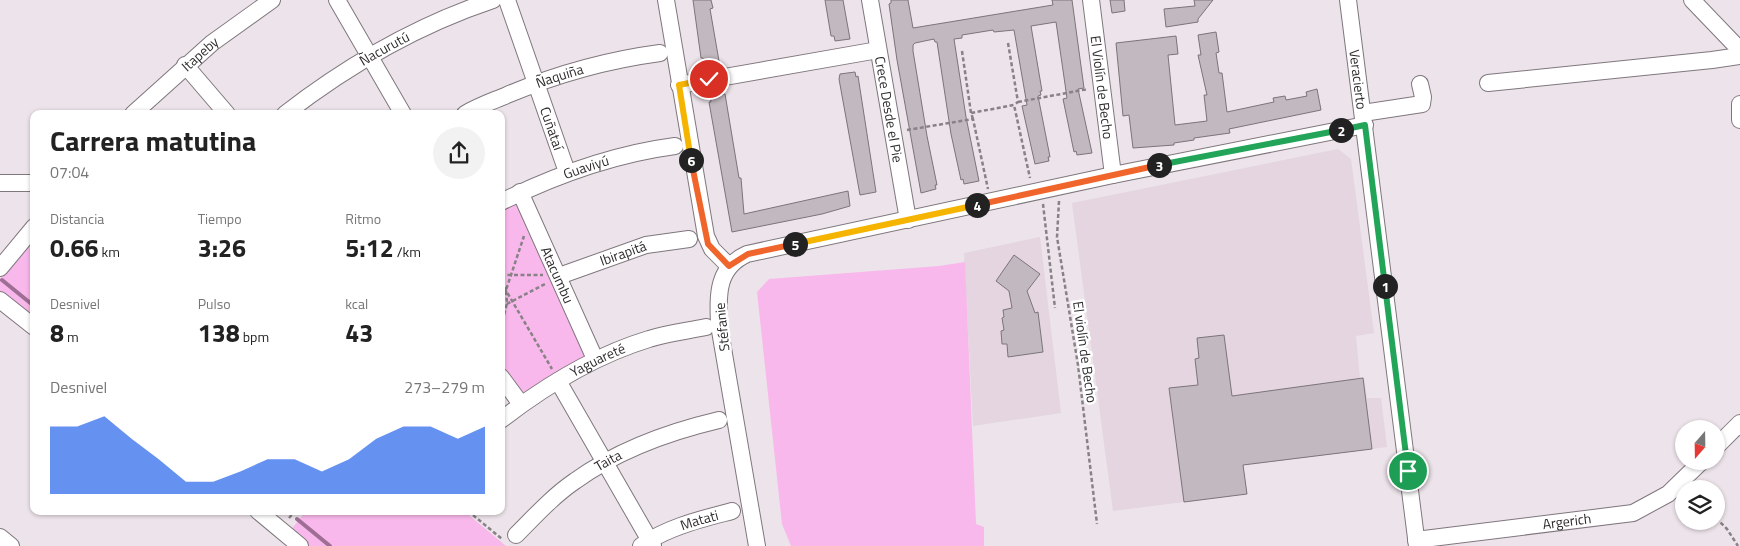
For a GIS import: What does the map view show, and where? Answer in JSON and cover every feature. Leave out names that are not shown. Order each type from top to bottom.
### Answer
[{"type":"street","name":"Itapeby","points":[[138,110],[185,65],[272,0]]},
{"type":"street","points":[[336,0],[400,110]]},
{"type":"street","name":"Ñacurutú","points":[[291,110],[369,57],[436,23],[493,0]]},
{"type":"street","name":"Cuñataí","points":[[507,0],[567,172]]},
{"type":"street","points":[[666,0],[706,236],[712,249],[729,266],[748,254],[1113,175],[1364,119],[1422,104],[1423,97],[1420,84]]},
{"type":"street","name":"Crece Desde el Pie","points":[[870,0],[908,220]]},
{"type":"street","name":"El Violín de Becho","points":[[1090,0],[1113,175]]},
{"type":"street","name":"Veracierto","points":[[1348,0],[1416,543]]},
{"type":"street","points":[[1692,0],[1740,50]]},
{"type":"street","points":[[679,85],[878,50]]},
{"type":"street","name":"Ñaquiña","points":[[474,110],[536,83],[615,59],[660,53]]},
{"type":"street","points":[[1488,83],[1740,56]]},
{"type":"street","points":[[185,65],[224,110]]},
{"type":"street","points":[[1740,104],[1740,120]]},
{"type":"street","name":"Guaviyú","points":[[505,200],[567,172],[624,156],[675,146]]},
{"type":"street","points":[[0,183],[30,184]]},
{"type":"street","name":"Atacumbu","points":[[520,192],[595,359]]},
{"type":"street","points":[[0,268],[30,232]]},
{"type":"street","name":"Ibirapitá","points":[[559,276],[646,245],[689,239]]},
{"type":"street","name":"Stéfanie","points":[[729,266],[721,278],[718,290],[720,325],[758,546]]},
{"type":"street","points":[[0,300],[30,324]]},
{"type":"street","name":"Yaguareté","points":[[505,417],[521,404],[595,359],[648,339],[706,328]]},
{"type":"street","points":[[558,381],[648,544]]},
{"type":"street","points":[[505,382],[521,404]]},
{"type":"street","name":"Taita","points":[[512,539],[563,490],[604,462],[671,432],[719,420]]},
{"type":"street","points":[[1725,437],[1740,423]]},
{"type":"street","name":"Argerich","points":[[1416,543],[1634,513],[1668,494],[1693,470]]},
{"type":"street","name":"Matati","points":[[648,544],[700,520],[732,511]]},
{"type":"street","points":[[263,515],[300,546]]},
{"type":"street","points":[[0,537],[11,546]]},
{"type":"path","points":[[1008,43],[1018,102]]},
{"type":"path","points":[[962,51],[971,113],[991,201]]},
{"type":"path","points":[[971,113],[1014,105],[1018,102],[1102,87]]},
{"type":"path","points":[[1014,105],[1038,191],[1055,308]]},
{"type":"path","points":[[893,132],[973,119]]},
{"type":"path","name":"El violín de Becho","points":[[1068,184],[1058,202],[1057,237],[1078,365],[1097,524]]},
{"type":"path","points":[[505,311],[507,303],[506,290],[525,233]]},
{"type":"path","points":[[505,275],[559,276]]},
{"type":"path","points":[[507,303],[559,276]]},
{"type":"path","points":[[506,290],[558,381]]},
{"type":"path","points":[[474,515],[512,539]]},
{"type":"path","points":[[1725,526],[1738,546]]},
{"type":"shaded area","points":[[1338,149],[1351,159],[1374,333],[1356,336],[1360,378],[1364,377],[1367,398],[1381,398],[1387,447],[1243,465],[1247,494],[1113,511],[1072,203]]},
{"type":"shaded area","points":[[514,203],[518,204],[586,350],[585,360],[523,394],[505,377],[505,206]]},
{"type":"shaded area","points":[[1040,237],[1061,413],[973,426],[964,253]]},
{"type":"shaded area","points":[[30,245],[30,319],[0,295],[0,279]]},
{"type":"shaded area","points":[[965,262],[976,524],[984,527],[984,546],[791,546],[782,524],[757,292],[769,279],[939,266]]},
{"type":"shaded area","points":[[303,515],[469,515],[506,546],[307,546],[290,531]]},
{"type":"building","points":[[693,0],[711,0],[713,8],[710,9],[719,61],[704,63],[703,58],[701,58]]},
{"type":"building","points":[[825,0],[843,0],[850,39],[835,41],[834,36],[831,36]]},
{"type":"building","points":[[891,0],[908,0],[913,28],[1053,5],[1052,0],[1072,0],[1084,88],[1078,89],[1092,153],[1077,155],[1076,151],[1074,152],[1063,99],[1067,98],[1056,22],[1031,26],[1042,91],[1040,91],[1041,95],[1038,96],[1050,157],[1048,157],[1049,161],[1035,164],[1022,106],[1027,105],[1014,30],[994,32],[993,30],[962,35],[962,38],[954,39],[966,117],[979,181],[964,184],[963,179],[961,180],[951,134],[937,42],[934,39],[915,43],[913,51],[937,185],[935,185],[936,189],[921,193],[897,60],[889,4]]},
{"type":"building","points":[[1110,0],[1124,0],[1125,11],[1112,13]]},
{"type":"building","points":[[1194,0],[1213,0],[1198,19],[1198,22],[1166,27],[1164,9],[1195,6]]},
{"type":"building","points":[[1216,32],[1219,52],[1216,53],[1219,73],[1222,73],[1227,112],[1274,102],[1273,98],[1285,96],[1286,100],[1307,96],[1306,92],[1317,89],[1321,110],[1229,129],[1230,133],[1194,138],[1194,140],[1174,143],[1174,145],[1133,148],[1129,115],[1123,116],[1116,43],[1176,36],[1178,54],[1168,55],[1175,125],[1207,121],[1204,95],[1207,95],[1198,55],[1201,55],[1198,35]]},
{"type":"building","points":[[855,72],[856,77],[858,76],[876,192],[860,195],[839,79],[840,74]]},
{"type":"building","points":[[725,94],[739,178],[741,178],[744,214],[848,191],[850,206],[822,214],[732,232],[709,102],[711,102],[710,96]]},
{"type":"building","points":[[1014,255],[1040,274],[1027,291],[1035,313],[1038,312],[1043,352],[1008,357],[1007,344],[1002,344],[1001,331],[1004,330],[1002,318],[1004,317],[1003,310],[1012,308],[1009,291],[996,281]]},
{"type":"building","points":[[1224,335],[1232,396],[1363,378],[1372,449],[1243,465],[1247,494],[1184,502],[1169,388],[1198,385],[1195,359],[1199,358],[1197,338]]},
{"type":"waterway","points":[[2,280],[30,303]]},
{"type":"waterway","points":[[297,519],[330,546]]},
{"type":"route","points":[[709,79],[679,85],[688,145],[708,244],[729,266],[737,259],[748,254],[1113,175],[1365,125],[1408,471]]}]
